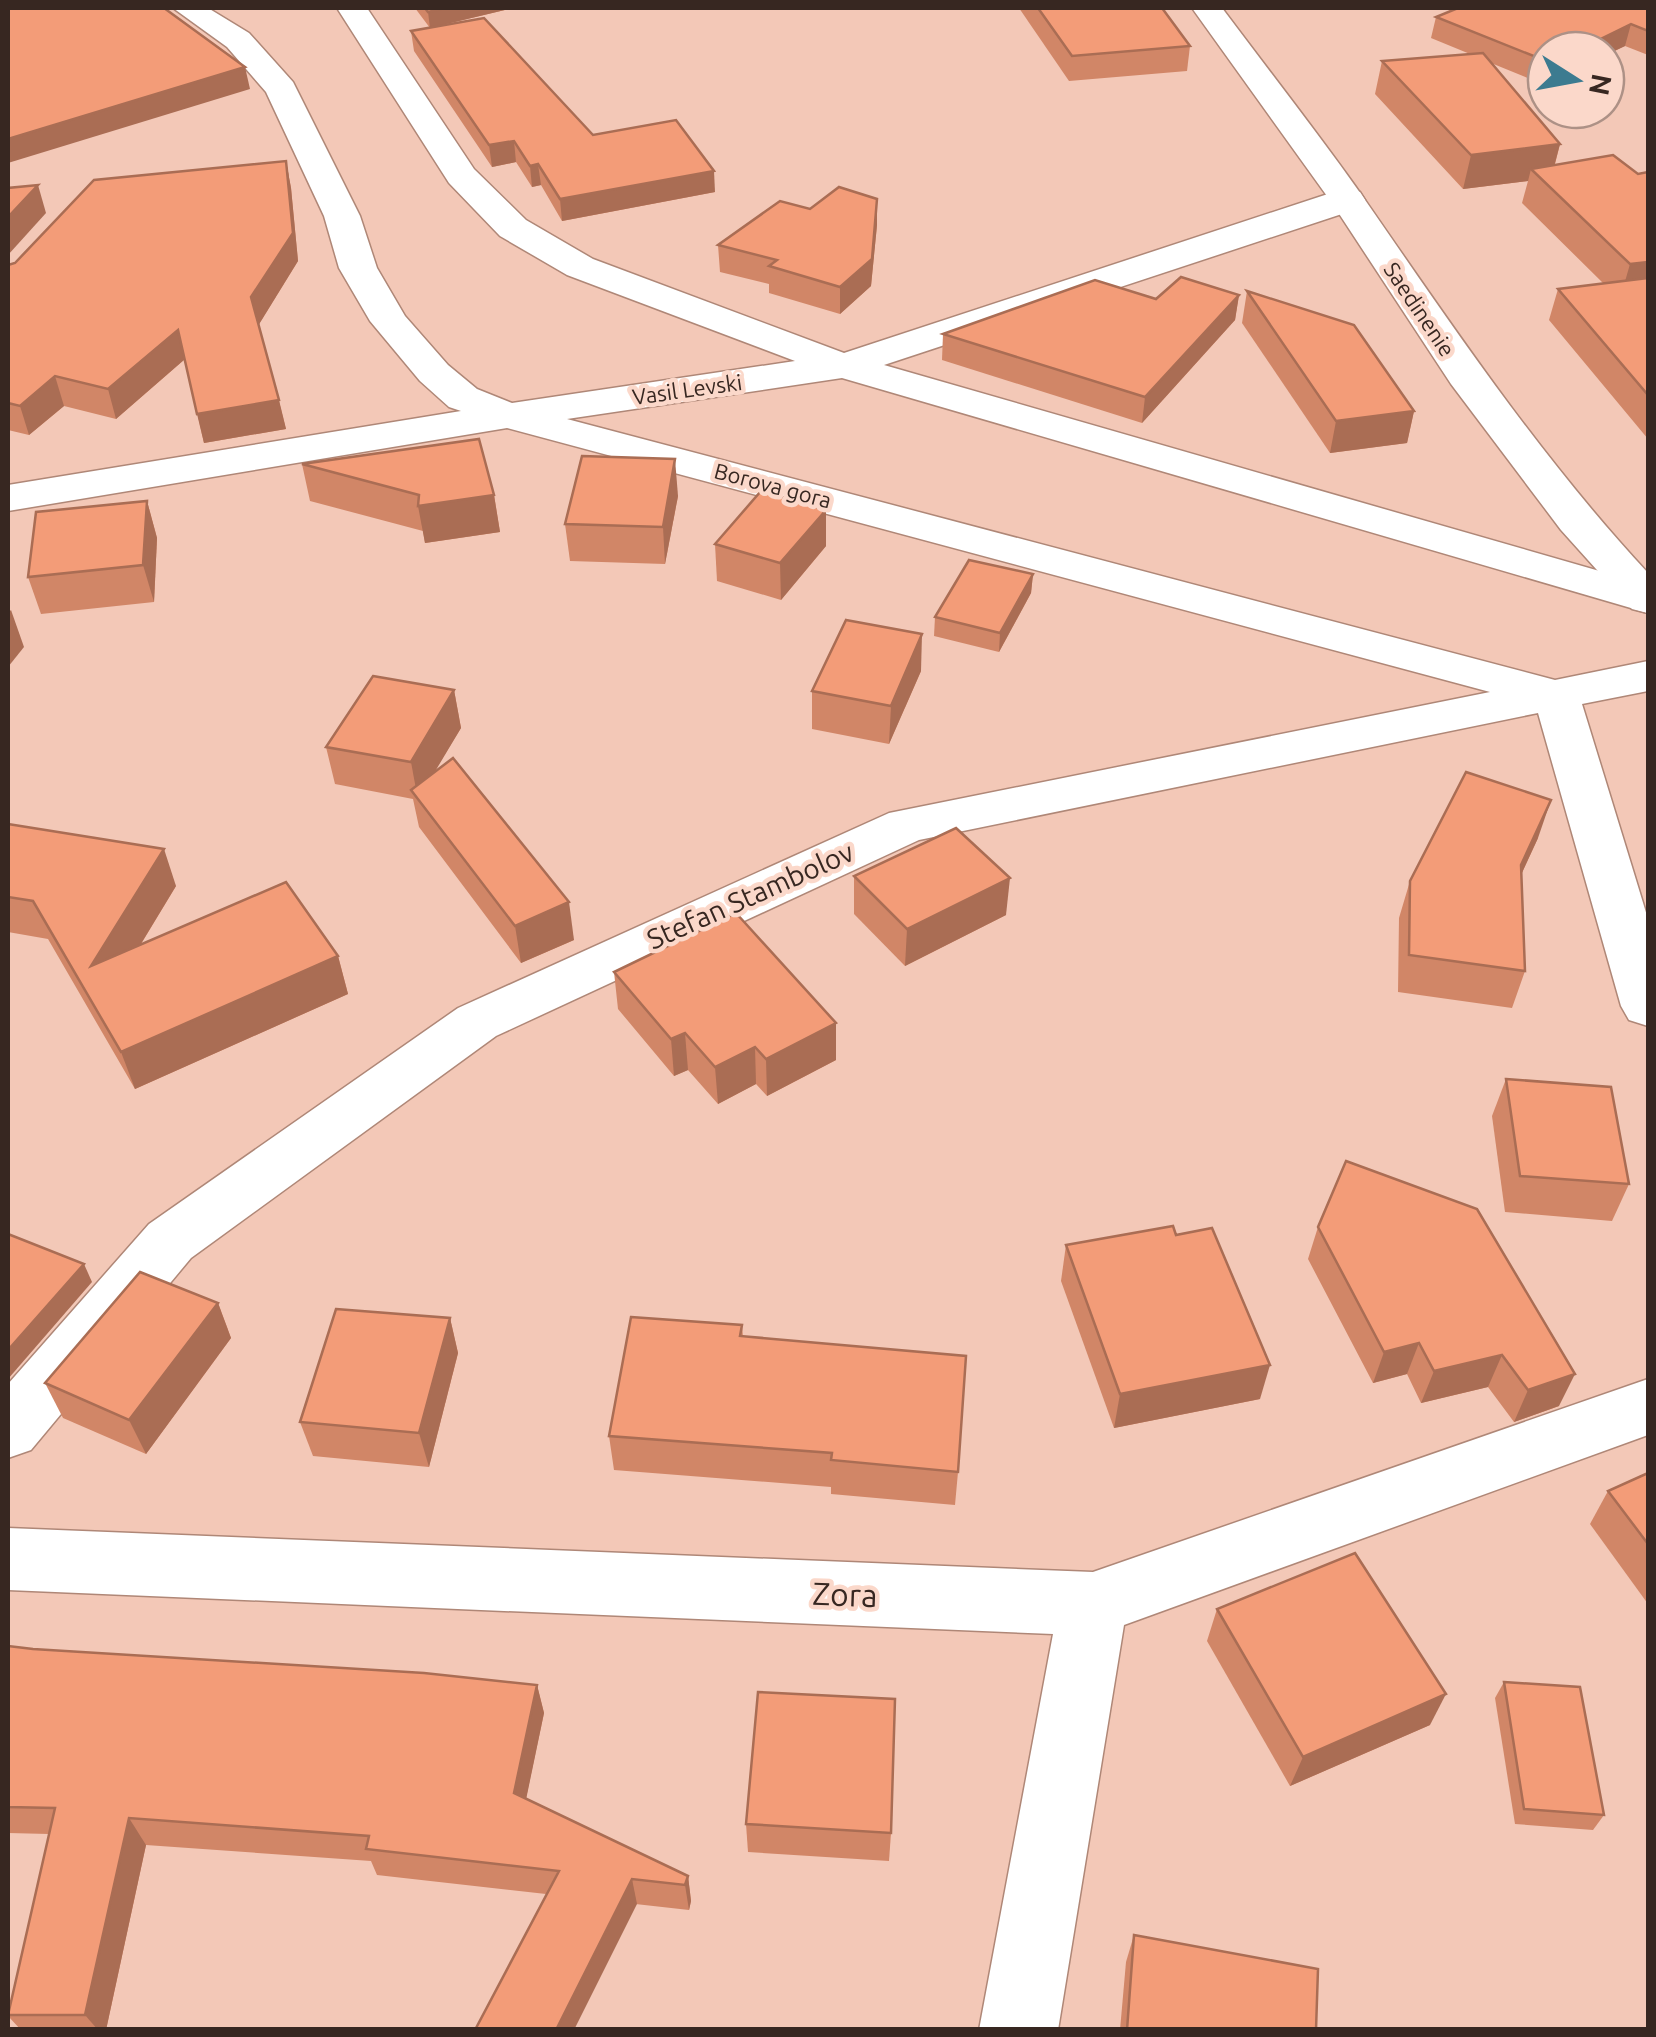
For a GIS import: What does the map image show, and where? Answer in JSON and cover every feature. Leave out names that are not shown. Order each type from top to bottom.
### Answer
[{"type":"street","name":"Borova gora","points":[[188,8],[238,40],[281,89],[342,216],[358,268],[389,321],[434,373],[463,398],[508,416],[1556,695]]},
{"type":"street","points":[[352,8],[461,176],[513,228],[580,267],[843,366],[1648,599]]},
{"type":"street","name":"Saedinenie","points":[[1207,8],[1347,200],[1487,406],[1576,521],[1648,599]]},
{"type":"street","name":"Vasil Levski","points":[[8,498],[843,366],[1347,200]]},
{"type":"street","name":"Stefan Stambolov","points":[[8,1430],[170,1240],[477,1022],[907,825],[1648,676]]},
{"type":"street","points":[[1556,695],[1648,1006]]},
{"type":"street","name":"Zora","points":[[8,1558],[1093,1604],[1648,1407]]},
{"type":"street","points":[[1018,2030],[1093,1604]]},
{"type":"building","points":[[8,8],[164,8],[245,67],[8,139]]},
{"type":"building","points":[[1038,8],[1162,8],[1190,46],[1072,56]]},
{"type":"building","points":[[1458,8],[1648,8],[1648,31],[1631,24],[1619,30],[1526,30],[1526,53],[1436,17]]},
{"type":"building","points":[[484,18],[593,135],[676,120],[714,171],[560,199],[538,164],[530,166],[514,141],[489,145],[411,31]]},
{"type":"building","points":[[1483,53],[1526,104],[1526,130],[1548,130],[1560,144],[1471,155],[1382,61]]},
{"type":"building","points":[[1613,155],[1638,174],[1648,172],[1648,262],[1630,264],[1531,169]]},
{"type":"building","points":[[286,161],[293,233],[251,297],[279,400],[197,414],[178,330],[108,389],[55,376],[20,406],[8,403],[8,265],[15,263],[94,180]]},
{"type":"building","points":[[38,185],[8,217],[8,188]]},
{"type":"building","points":[[839,187],[877,199],[872,259],[840,287],[769,266],[777,260],[718,245],[780,201],[810,209]]},
{"type":"building","points":[[1181,277],[1239,295],[1145,397],[943,334],[1095,280],[1156,299]]},
{"type":"building","points":[[1648,278],[1648,395],[1558,289]]},
{"type":"building","points":[[1247,291],[1354,325],[1414,411],[1336,421]]},
{"type":"building","points":[[479,439],[494,495],[418,506],[419,495],[302,464]]},
{"type":"building","points":[[582,456],[675,459],[663,527],[565,524]]},
{"type":"building","points":[[761,491],[826,510],[780,563],[715,544]]},
{"type":"building","points":[[147,501],[143,565],[28,577],[36,512]]},
{"type":"building","points":[[969,560],[1033,574],[1000,633],[935,617]]},
{"type":"building","points":[[846,620],[922,634],[891,706],[812,691]]},
{"type":"building","points":[[373,676],[454,690],[411,762],[326,747]]},
{"type":"building","points":[[453,758],[569,902],[515,926],[411,790]]},
{"type":"building","points":[[1466,772],[1551,800],[1521,865],[1525,971],[1409,955],[1410,881]]},
{"type":"building","points":[[8,824],[164,849],[91,966],[286,882],[338,956],[121,1052],[33,901],[8,897]]},
{"type":"building","points":[[956,828],[1010,878],[907,929],[854,876]]},
{"type":"building","points":[[736,913],[836,1023],[766,1059],[755,1047],[715,1067],[685,1033],[671,1039],[614,972]]},
{"type":"building","points":[[1506,1079],[1611,1087],[1629,1184],[1520,1176]]},
{"type":"building","points":[[1346,1161],[1477,1209],[1575,1374],[1528,1390],[1502,1355],[1434,1371],[1419,1343],[1384,1352],[1318,1227]]},
{"type":"building","points":[[1173,1226],[1176,1235],[1212,1228],[1270,1365],[1120,1394],[1066,1245]]},
{"type":"building","points":[[8,1234],[84,1264],[8,1350]]},
{"type":"building","points":[[140,1272],[218,1303],[129,1420],[45,1383]]},
{"type":"building","points":[[336,1309],[450,1318],[419,1433],[300,1422]]},
{"type":"building","points":[[631,1317],[742,1325],[740,1336],[966,1356],[958,1472],[831,1460],[832,1453],[609,1436]]},
{"type":"building","points":[[1648,1473],[1648,1544],[1608,1491]]},
{"type":"building","points":[[1355,1553],[1446,1694],[1303,1757],[1217,1609]]},
{"type":"building","points":[[8,1646],[424,1673],[537,1685],[514,1793],[688,1876],[685,1885],[632,1879],[556,2030],[475,2030],[559,1871],[366,1849],[369,1836],[129,1818],[85,2015],[8,2015],[55,1808],[8,1807]]},
{"type":"building","points":[[1504,1682],[1580,1687],[1604,1815],[1524,1809]]},
{"type":"building","points":[[758,1692],[895,1699],[891,1833],[746,1824]]},
{"type":"building","points":[[1134,1935],[1318,1969],[1316,2030],[1127,2030]]}]
